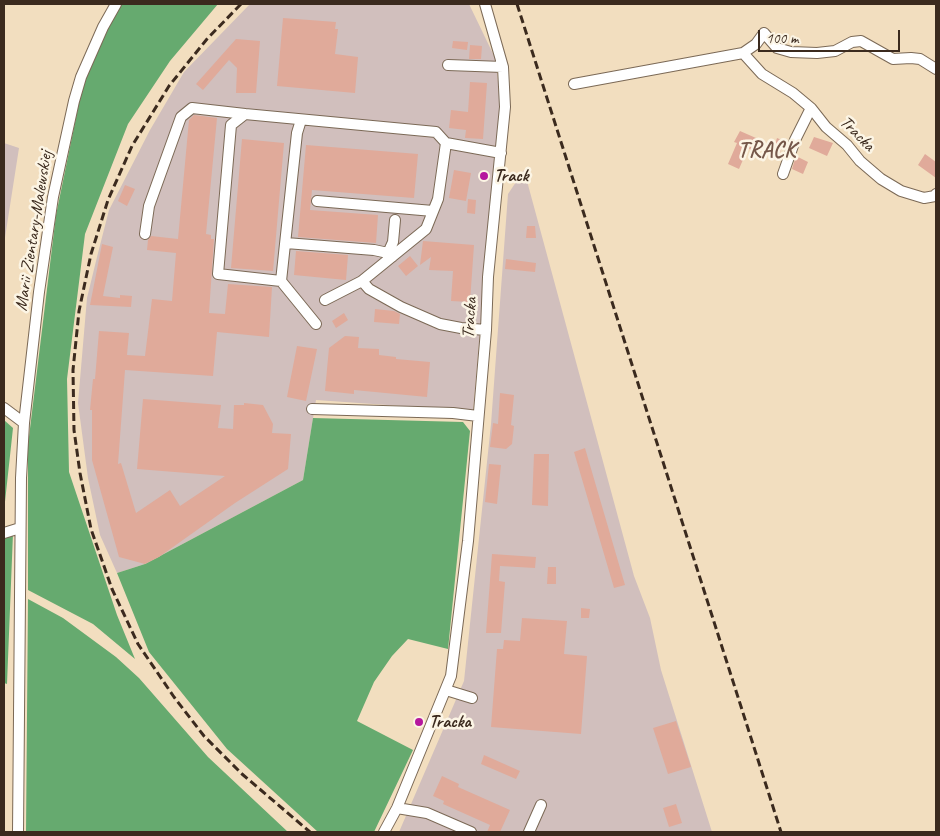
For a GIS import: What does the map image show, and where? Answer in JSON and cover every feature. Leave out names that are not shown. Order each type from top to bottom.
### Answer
[{"type":"street","name":"Marii Zientary-Malewskiej","points":[[18,832],[20,528],[24,423],[39,292],[53,197],[74,101],[85,68],[103,27],[116,4]]},
{"type":"street","name":"Tracka","points":[[384,832],[397,808],[451,676],[468,541],[486,330],[488,276],[505,107],[503,68],[485,4]]},
{"type":"street","points":[[574,84],[743,53],[756,44],[764,33],[777,48],[791,52],[835,51],[852,42],[861,41],[893,59],[920,59],[936,69]]},
{"type":"street","name":"Tracka","points":[[743,53],[762,74],[793,93],[811,108],[860,161],[880,179],[901,191],[924,198],[935,196],[936,194]]},
{"type":"street","points":[[448,65],[503,68]]},
{"type":"street","points":[[144,234],[149,206],[181,117],[192,108],[436,132],[446,143],[501,153]]},
{"type":"street","points":[[783,174],[795,140],[811,108]]},
{"type":"street","points":[[245,114],[231,124],[218,274],[281,281],[316,324]]},
{"type":"street","points":[[281,281],[297,134],[301,120]]},
{"type":"street","points":[[325,300],[362,281],[390,255],[426,229],[438,199],[446,143]]},
{"type":"street","points":[[317,201],[433,211]]},
{"type":"street","points":[[390,255],[395,220]]},
{"type":"street","points":[[286,243],[374,250],[390,255]]},
{"type":"street","points":[[362,281],[369,289],[401,307],[440,324],[486,330]]},
{"type":"street","points":[[4,408],[24,423]]},
{"type":"street","points":[[312,409],[454,413],[478,416]]},
{"type":"street","points":[[4,533],[20,528]]},
{"type":"street","points":[[446,690],[472,698]]},
{"type":"street","points":[[529,832],[541,805]]},
{"type":"street","points":[[397,808],[427,813],[471,832]]},
{"type":"shaded area","points":[[250,4],[469,4],[496,60],[500,105],[473,411],[316,400],[303,480],[145,564],[117,573],[100,535],[88,478],[78,403],[87,298],[109,210],[150,130],[184,72]]},
{"type":"shaded area","points":[[4,143],[19,148],[4,244]]},
{"type":"shaded area","points":[[524,170],[634,576],[650,618],[661,670],[712,832],[399,832],[464,681],[491,424],[508,194]]},
{"type":"green space","points":[[119,4],[218,4],[170,61],[128,124],[85,234],[67,379],[69,472],[117,615],[135,659],[93,624],[28,590],[28,445],[56,215],[84,79]]},
{"type":"green space","points":[[313,418],[463,422],[470,431],[448,649],[408,639],[392,656],[374,682],[357,721],[413,750],[374,832],[318,832],[227,749],[149,652],[117,573],[145,564],[303,480]]},
{"type":"green space","points":[[4,420],[13,428],[4,511]]},
{"type":"green space","points":[[13,533],[7,684],[4,683],[4,536]]},
{"type":"green space","points":[[28,599],[63,618],[116,657],[139,678],[208,757],[288,832],[26,832]]},
{"type":"building","points":[[283,18],[336,22],[335,29],[338,29],[335,54],[358,57],[355,93],[277,86]]},
{"type":"building","points":[[236,39],[260,41],[256,93],[236,93],[237,68],[229,60],[203,90],[196,84]]},
{"type":"building","points":[[453,41],[468,42],[467,50],[452,48]]},
{"type":"building","points":[[470,45],[482,46],[481,59],[469,59]]},
{"type":"building","points":[[470,82],[487,83],[483,139],[465,138],[466,130],[449,128],[451,110],[468,112]]},
{"type":"building","points":[[194,115],[217,118],[206,234],[211,235],[211,239],[214,239],[209,313],[225,314],[228,284],[272,287],[269,337],[217,332],[213,376],[125,370],[118,464],[121,463],[136,513],[170,490],[180,506],[225,476],[137,469],[143,399],[221,405],[218,428],[233,429],[234,405],[244,405],[244,403],[263,405],[273,424],[272,433],[291,434],[288,469],[235,503],[159,557],[145,564],[119,557],[92,460],[92,410],[90,410],[93,379],[95,379],[99,331],[129,333],[127,355],[145,356],[152,299],[172,301],[176,253],[147,250],[148,240],[151,236],[178,239],[189,120]]},
{"type":"building","points":[[740,131],[756,138],[751,150],[748,148],[739,169],[728,164],[737,143],[734,142]]},
{"type":"building","points":[[814,137],[833,143],[827,156],[809,148]]},
{"type":"building","points":[[777,138],[784,141],[780,153],[773,151]]},
{"type":"building","points":[[242,139],[284,143],[273,271],[231,268]]},
{"type":"building","points":[[306,145],[418,154],[414,198],[312,190],[310,210],[378,215],[376,243],[298,237]]},
{"type":"building","points":[[925,154],[936,162],[936,178],[918,165]]},
{"type":"building","points":[[796,156],[808,162],[803,174],[792,169]]},
{"type":"building","points":[[454,170],[471,173],[466,201],[449,198]]},
{"type":"building","points":[[125,185],[135,189],[127,206],[118,201]]},
{"type":"building","points":[[468,199],[476,200],[475,214],[467,213]]},
{"type":"building","points":[[527,226],[535,226],[536,238],[526,238]]},
{"type":"building","points":[[423,241],[474,245],[470,302],[451,301],[453,271],[429,270],[431,257],[420,265]]},
{"type":"building","points":[[102,244],[113,247],[103,296],[120,298],[120,295],[132,296],[131,307],[90,305]]},
{"type":"building","points":[[296,251],[348,255],[346,280],[294,275]]},
{"type":"building","points":[[410,256],[418,266],[406,276],[398,266]]},
{"type":"building","points":[[506,259],[536,263],[535,272],[505,269]]},
{"type":"building","points":[[375,309],[394,311],[400,314],[399,324],[374,322]]},
{"type":"building","points":[[344,313],[348,320],[336,328],[332,321]]},
{"type":"building","points":[[345,336],[359,337],[358,348],[379,349],[379,355],[396,357],[396,359],[430,362],[427,397],[354,390],[354,394],[325,391],[329,348]]},
{"type":"building","points":[[297,346],[317,349],[306,401],[287,397]]},
{"type":"building","points":[[500,393],[514,395],[511,425],[514,426],[512,444],[506,449],[490,447],[493,423],[498,424]]},
{"type":"building","points":[[585,448],[625,585],[614,588],[574,452]]},
{"type":"building","points":[[534,454],[549,454],[548,506],[532,505]]},
{"type":"building","points":[[489,464],[501,465],[497,504],[485,502]]},
{"type":"building","points":[[492,554],[536,557],[535,568],[500,566],[499,581],[505,582],[501,633],[486,633]]},
{"type":"building","points":[[548,567],[556,567],[556,584],[547,584]]},
{"type":"building","points":[[581,608],[590,609],[589,618],[581,618]]},
{"type":"building","points":[[522,618],[567,621],[564,654],[587,656],[581,734],[491,727],[497,649],[503,649],[504,640],[520,641]]},
{"type":"building","points":[[676,721],[691,767],[668,774],[653,728]]},
{"type":"building","points":[[484,755],[520,771],[516,779],[481,764]]},
{"type":"building","points":[[442,776],[459,784],[458,787],[510,810],[500,832],[487,832],[490,825],[443,804],[444,801],[433,796]]},
{"type":"building","points":[[676,804],[682,823],[669,827],[663,808]]},
{"type":"railway","points":[[241,4],[207,39],[169,86],[132,146],[108,200],[91,254],[79,311],[73,370],[74,430],[91,529],[112,589],[138,644],[174,697],[204,736],[242,774],[310,832]]},
{"type":"railway","points":[[517,4],[781,832]]},
{"type":"place","name":"Track","points":[[484,176]]},
{"type":"place","name":"Tracka","points":[[419,722]]},
{"type":"district","name":"TRACK","points":[[767,151]]}]
